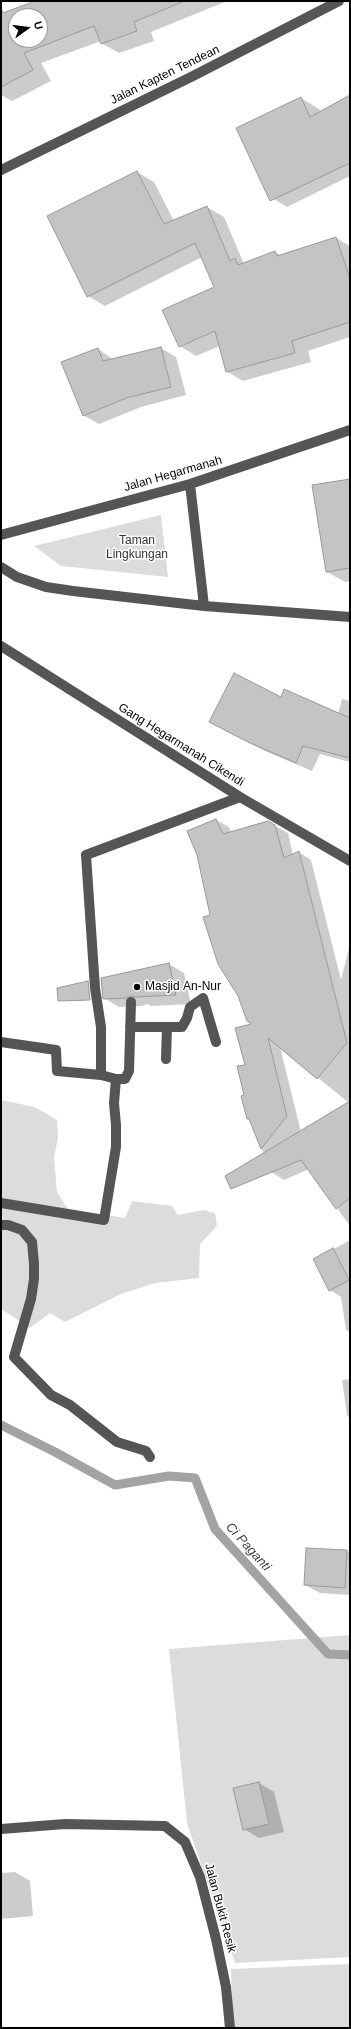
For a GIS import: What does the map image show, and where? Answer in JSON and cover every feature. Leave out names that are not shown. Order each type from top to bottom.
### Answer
[{"type":"street","name":"Jalan Kapten Tendean","points":[[1,170],[191,77],[338,1]]},
{"type":"street","name":"Jalan Hegarmanah","points":[[1,535],[190,484],[350,430]]},
{"type":"street","points":[[190,484],[204,606]]},
{"type":"street","points":[[1,567],[17,577],[46,587],[204,606],[350,617]]},
{"type":"street","name":"Gang Hegarmanah Cikendi","points":[[1,646],[240,797],[350,861]]},
{"type":"street","points":[[101,1075],[101,1027],[95,988],[86,855],[240,797]]},
{"type":"street","points":[[130,1027],[182,1027],[187,1018],[190,1007],[203,998],[216,1042]]},
{"type":"street","points":[[1,1042],[56,1050],[57,1071],[125,1079],[129,1071],[131,1002]]},
{"type":"street","points":[[166,1059],[167,1027]]},
{"type":"street","points":[[1,1203],[104,1220],[116,1147],[114,1103],[116,1079]]},
{"type":"street","points":[[1,1225],[8,1225],[22,1230],[32,1242],[34,1264],[31,1299],[14,1358],[51,1395],[70,1405],[117,1442],[146,1452],[150,1457]]},
{"type":"street","name":"Jalan Bukit Resik","points":[[1,1829],[65,1824],[165,1826],[185,1842],[200,1877],[216,1939],[226,1987],[230,2028]]},
{"type":"green space","name":"Taman Lingkungan","points":[[161,515],[168,577],[61,566],[34,546]]},
{"type":"green space","points":[[1,1100],[35,1107],[57,1120],[58,1138],[54,1158],[57,1192],[68,1209],[125,1218],[132,1201],[172,1206],[178,1215],[203,1210],[215,1213],[217,1226],[200,1244],[199,1278],[155,1283],[121,1294],[65,1322],[50,1313],[30,1328],[1,1309]]},
{"type":"green space","points":[[350,1635],[350,1957],[235,1963],[187,1823],[169,1649]]},
{"type":"green space","points":[[350,1964],[350,2028],[233,2028],[231,1969]]},
{"type":"building","points":[[35,1],[182,1],[134,22],[137,31],[101,44],[94,26],[48,44],[48,8],[16,8]]},
{"type":"building","points":[[1,8],[3,13],[8,11],[8,48],[37,48],[24,53],[33,70],[1,87]]},
{"type":"building","points":[[350,95],[350,163],[270,201],[236,128],[301,97],[310,117]]},
{"type":"building","points":[[137,171],[164,224],[207,206],[230,261],[235,258],[238,265],[275,251],[277,256],[336,237],[350,278],[350,322],[292,341],[295,353],[226,372],[215,331],[179,347],[162,310],[214,287],[195,243],[87,297],[47,216]]},
{"type":"building","points":[[161,347],[171,387],[126,398],[83,416],[61,362],[98,348],[103,361]]},
{"type":"building","points":[[350,479],[350,568],[326,572],[312,485]]},
{"type":"building","points":[[234,673],[281,697],[284,689],[350,718],[350,758],[303,746],[296,763],[248,742],[209,722]]},
{"type":"building","points":[[216,819],[223,834],[268,821],[275,825],[284,858],[299,851],[347,1043],[317,1079],[268,1038],[287,1116],[261,1149],[249,1119],[247,1119],[241,1096],[244,1095],[237,1066],[245,1065],[235,1028],[251,1024],[247,1021],[238,996],[218,964],[203,917],[210,915],[197,855],[187,831]]},
{"type":"building","name":"Masjid An-Nur","points":[[169,963],[176,995],[131,996],[126,998],[103,999],[101,978]]},
{"type":"building","points":[[88,981],[90,1000],[58,1001],[57,988]]},
{"type":"building","points":[[350,1101],[350,1198],[336,1209],[301,1160],[231,1189],[225,1176]]},
{"type":"building","points":[[333,1248],[349,1280],[329,1291],[313,1259]]},
{"type":"building","points":[[306,1548],[347,1550],[345,1588],[304,1585]]},
{"type":"building","points":[[259,1782],[269,1824],[243,1830],[233,1788]]},
{"type":"waterway","name":"Ci Paganti","points":[[1,1425],[55,1452],[115,1485],[169,1476],[195,1478],[215,1529],[328,1654],[350,1655]]},
{"type":"place","name":"Masjid An-Nur","points":[[137,987]]}]
